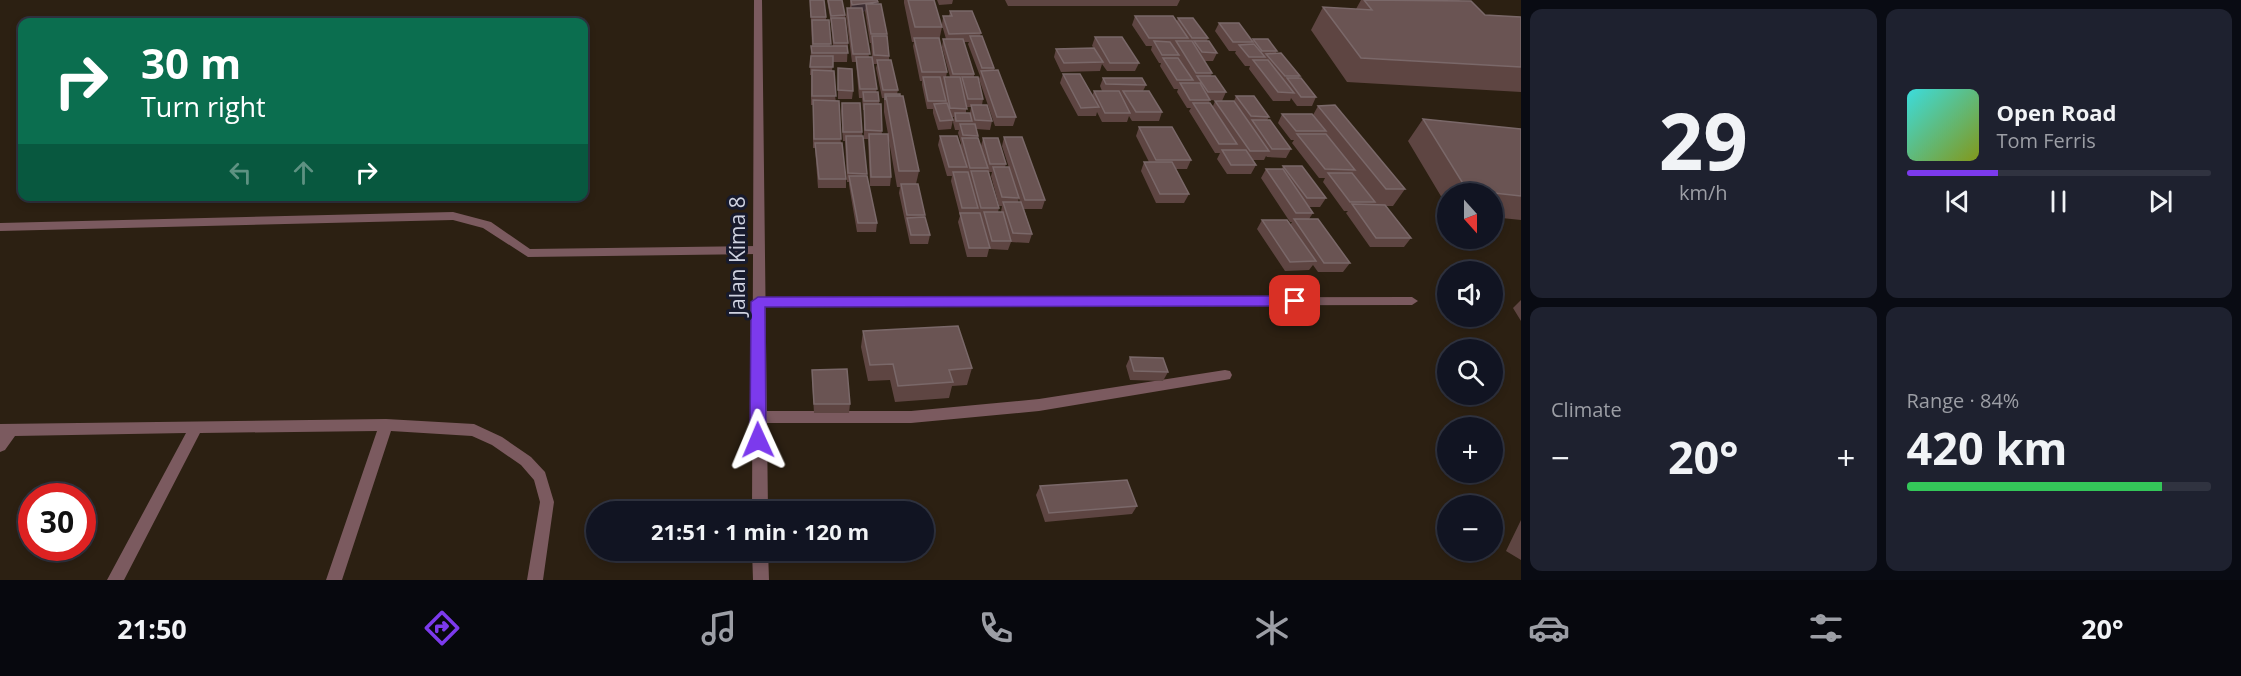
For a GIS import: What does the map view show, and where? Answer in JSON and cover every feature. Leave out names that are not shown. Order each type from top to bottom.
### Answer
[{"type":"street","name":"Jalan Kima 8","points":[[758,0],[760,501]]},
{"type":"street","points":[[0,227],[453,216],[487,225],[528,253],[758,250]]},
{"type":"street","points":[[758,302],[1412,301]]},
{"type":"street","points":[[758,417],[911,417],[1039,405],[1225,375]]},
{"type":"street","points":[[334,580],[386,425]]},
{"type":"street","points":[[0,446],[6,429],[386,425],[474,430],[496,441],[526,461],[540,477],[547,502],[535,580]]},
{"type":"street","points":[[115,580],[197,426]]},
{"type":"street","points":[[760,561],[761,580]]},
{"type":"shaded area","points":[[0,0],[1521,0],[1521,580],[0,580]]},
{"type":"building","points":[[810,0],[824,0],[826,17],[811,17]]},
{"type":"building","points":[[828,0],[842,0],[845,15],[831,16]]},
{"type":"building","points":[[851,0],[877,0],[878,2],[852,5]]},
{"type":"building","points":[[908,0],[934,0],[942,27],[915,27]]},
{"type":"building","points":[[1364,0],[1471,1],[1485,15],[1521,17],[1521,67],[1361,58],[1323,7],[1372,10]]},
{"type":"building","points":[[866,4],[881,4],[887,34],[871,34]]},
{"type":"building","points":[[847,8],[862,8],[870,54],[853,54]]},
{"type":"building","points":[[950,11],[972,11],[981,33],[949,34],[943,16],[952,16]]},
{"type":"building","points":[[1135,16],[1173,16],[1188,38],[1149,38]]},
{"type":"building","points":[[831,18],[845,18],[848,43],[834,43]]},
{"type":"building","points":[[1178,18],[1193,18],[1208,38],[1192,38]]},
{"type":"building","points":[[812,20],[829,20],[831,44],[813,44]]},
{"type":"building","points":[[1219,23],[1239,23],[1253,42],[1233,42]]},
{"type":"building","points":[[872,36],[887,36],[889,56],[874,55]]},
{"type":"building","points":[[970,36],[982,36],[994,68],[982,68]]},
{"type":"building","points":[[1095,37],[1122,37],[1139,63],[1110,63]]},
{"type":"building","points":[[914,38],[939,38],[947,72],[922,72]]},
{"type":"building","points":[[943,39],[963,39],[974,74],[953,74]]},
{"type":"building","points":[[1253,39],[1268,39],[1277,51],[1262,51]]},
{"type":"building","points":[[1154,41],[1170,42],[1179,55],[1162,55]]},
{"type":"building","points":[[1176,41],[1192,41],[1212,73],[1196,73]]},
{"type":"building","points":[[1194,41],[1209,41],[1217,53],[1202,52]]},
{"type":"building","points":[[1254,44],[1265,57],[1249,57],[1239,45]]},
{"type":"building","points":[[811,46],[847,46],[848,53],[812,53]]},
{"type":"building","points":[[1094,48],[1103,62],[1064,63],[1056,49]]},
{"type":"building","points":[[1281,53],[1300,76],[1285,76],[1266,54]]},
{"type":"building","points":[[811,56],[833,56],[833,67],[810,67]]},
{"type":"building","points":[[856,57],[872,57],[877,89],[860,89]]},
{"type":"building","points":[[1163,58],[1178,58],[1193,80],[1177,80]]},
{"type":"building","points":[[877,60],[891,60],[898,90],[883,90]]},
{"type":"building","points":[[1253,60],[1268,60],[1294,93],[1278,92]]},
{"type":"building","points":[[838,68],[852,69],[853,91],[838,90]]},
{"type":"building","points":[[812,70],[834,71],[836,96],[812,96]]},
{"type":"building","points":[[998,70],[1016,117],[997,117],[981,71]]},
{"type":"building","points":[[1063,74],[1080,74],[1099,107],[1081,108]]},
{"type":"building","points":[[1197,76],[1215,76],[1226,92],[1208,92]]},
{"type":"building","points":[[923,77],[940,77],[946,101],[928,101]]},
{"type":"building","points":[[944,77],[960,77],[967,109],[950,108]]},
{"type":"building","points":[[962,77],[978,77],[983,99],[968,99]]},
{"type":"building","points":[[1103,78],[1142,78],[1146,85],[1106,84]]},
{"type":"building","points":[[1287,78],[1301,78],[1316,97],[1301,97]]},
{"type":"building","points":[[1180,83],[1200,83],[1210,100],[1190,100]]},
{"type":"building","points":[[1094,91],[1119,91],[1130,113],[1105,113]]},
{"type":"building","points":[[1123,91],[1149,91],[1162,112],[1136,112]]},
{"type":"building","points":[[863,92],[878,92],[879,101],[864,101]]},
{"type":"building","points":[[885,94],[900,94],[900,96],[886,96],[885,100]]},
{"type":"building","points":[[886,96],[903,96],[919,171],[899,171]]},
{"type":"building","points":[[1236,96],[1254,96],[1269,117],[1251,116]]},
{"type":"building","points":[[813,100],[839,101],[841,139],[814,139]]},
{"type":"building","points":[[1215,101],[1234,101],[1269,151],[1250,151]]},
{"type":"building","points":[[842,103],[860,103],[862,132],[843,132]]},
{"type":"building","points":[[947,103],[953,120],[940,121],[934,104]]},
{"type":"building","points":[[1193,103],[1210,103],[1237,144],[1219,144]]},
{"type":"building","points":[[864,104],[881,104],[882,131],[865,130]]},
{"type":"building","points":[[971,105],[987,105],[992,121],[975,120]]},
{"type":"building","points":[[1335,105],[1405,189],[1386,189],[1318,106]]},
{"type":"building","points":[[955,113],[970,113],[972,121],[956,121]]},
{"type":"building","points":[[1282,114],[1312,114],[1326,131],[1296,131]]},
{"type":"building","points":[[1423,119],[1521,129],[1521,196],[1503,194],[1503,183],[1463,183]]},
{"type":"building","points":[[1252,120],[1270,120],[1291,149],[1272,149]]},
{"type":"building","points":[[960,124],[975,124],[978,136],[963,135]]},
{"type":"building","points":[[1139,127],[1172,127],[1191,160],[1156,160]]},
{"type":"building","points":[[869,134],[888,134],[891,177],[871,177]]},
{"type":"building","points":[[1297,134],[1326,134],[1355,170],[1325,169]]},
{"type":"building","points":[[846,136],[863,136],[867,174],[848,173]]},
{"type":"building","points":[[940,136],[957,136],[967,167],[949,167]]},
{"type":"building","points":[[1004,137],[1022,137],[1045,200],[1025,200]]},
{"type":"building","points":[[962,138],[978,138],[988,168],[970,168]]},
{"type":"building","points":[[983,138],[998,138],[1006,164],[990,164]]},
{"type":"building","points":[[815,143],[842,143],[846,179],[819,179]]},
{"type":"building","points":[[1222,150],[1246,150],[1256,165],[1231,165]]},
{"type":"building","points":[[1144,162],[1172,162],[1189,194],[1160,194]]},
{"type":"building","points":[[1283,166],[1302,166],[1326,198],[1307,198]]},
{"type":"building","points":[[993,167],[1009,167],[1019,198],[1002,197]]},
{"type":"building","points":[[1266,169],[1283,169],[1313,213],[1296,213]]},
{"type":"building","points":[[971,171],[988,171],[999,208],[981,208]]},
{"type":"building","points":[[953,172],[968,172],[978,208],[962,208]]},
{"type":"building","points":[[1328,173],[1352,173],[1375,202],[1350,202]]},
{"type":"building","points":[[849,176],[867,176],[877,223],[858,223]]},
{"type":"building","points":[[901,184],[918,184],[925,215],[907,215]]},
{"type":"building","points":[[1003,202],[1021,202],[1032,234],[1013,233]]},
{"type":"building","points":[[1352,204],[1385,205],[1411,238],[1376,238]]},
{"type":"building","points":[[984,212],[1003,212],[1011,241],[992,241]]},
{"type":"building","points":[[960,213],[980,213],[990,248],[969,248]]},
{"type":"building","points":[[925,217],[930,235],[911,235],[907,218]]},
{"type":"building","points":[[1294,219],[1318,219],[1350,263],[1324,263]]},
{"type":"building","points":[[1262,220],[1287,220],[1316,261],[1290,262]]},
{"type":"building","points":[[958,326],[972,368],[949,370],[953,382],[898,386],[893,364],[870,365],[863,331]]},
{"type":"building","points":[[1130,357],[1163,358],[1168,372],[1134,371]]},
{"type":"building","points":[[847,369],[850,404],[814,404],[812,370]]},
{"type":"building","points":[[1127,480],[1137,506],[1049,513],[1040,486]]},
{"type":"route","points":[[758,440],[758,302],[1295,301]]}]
